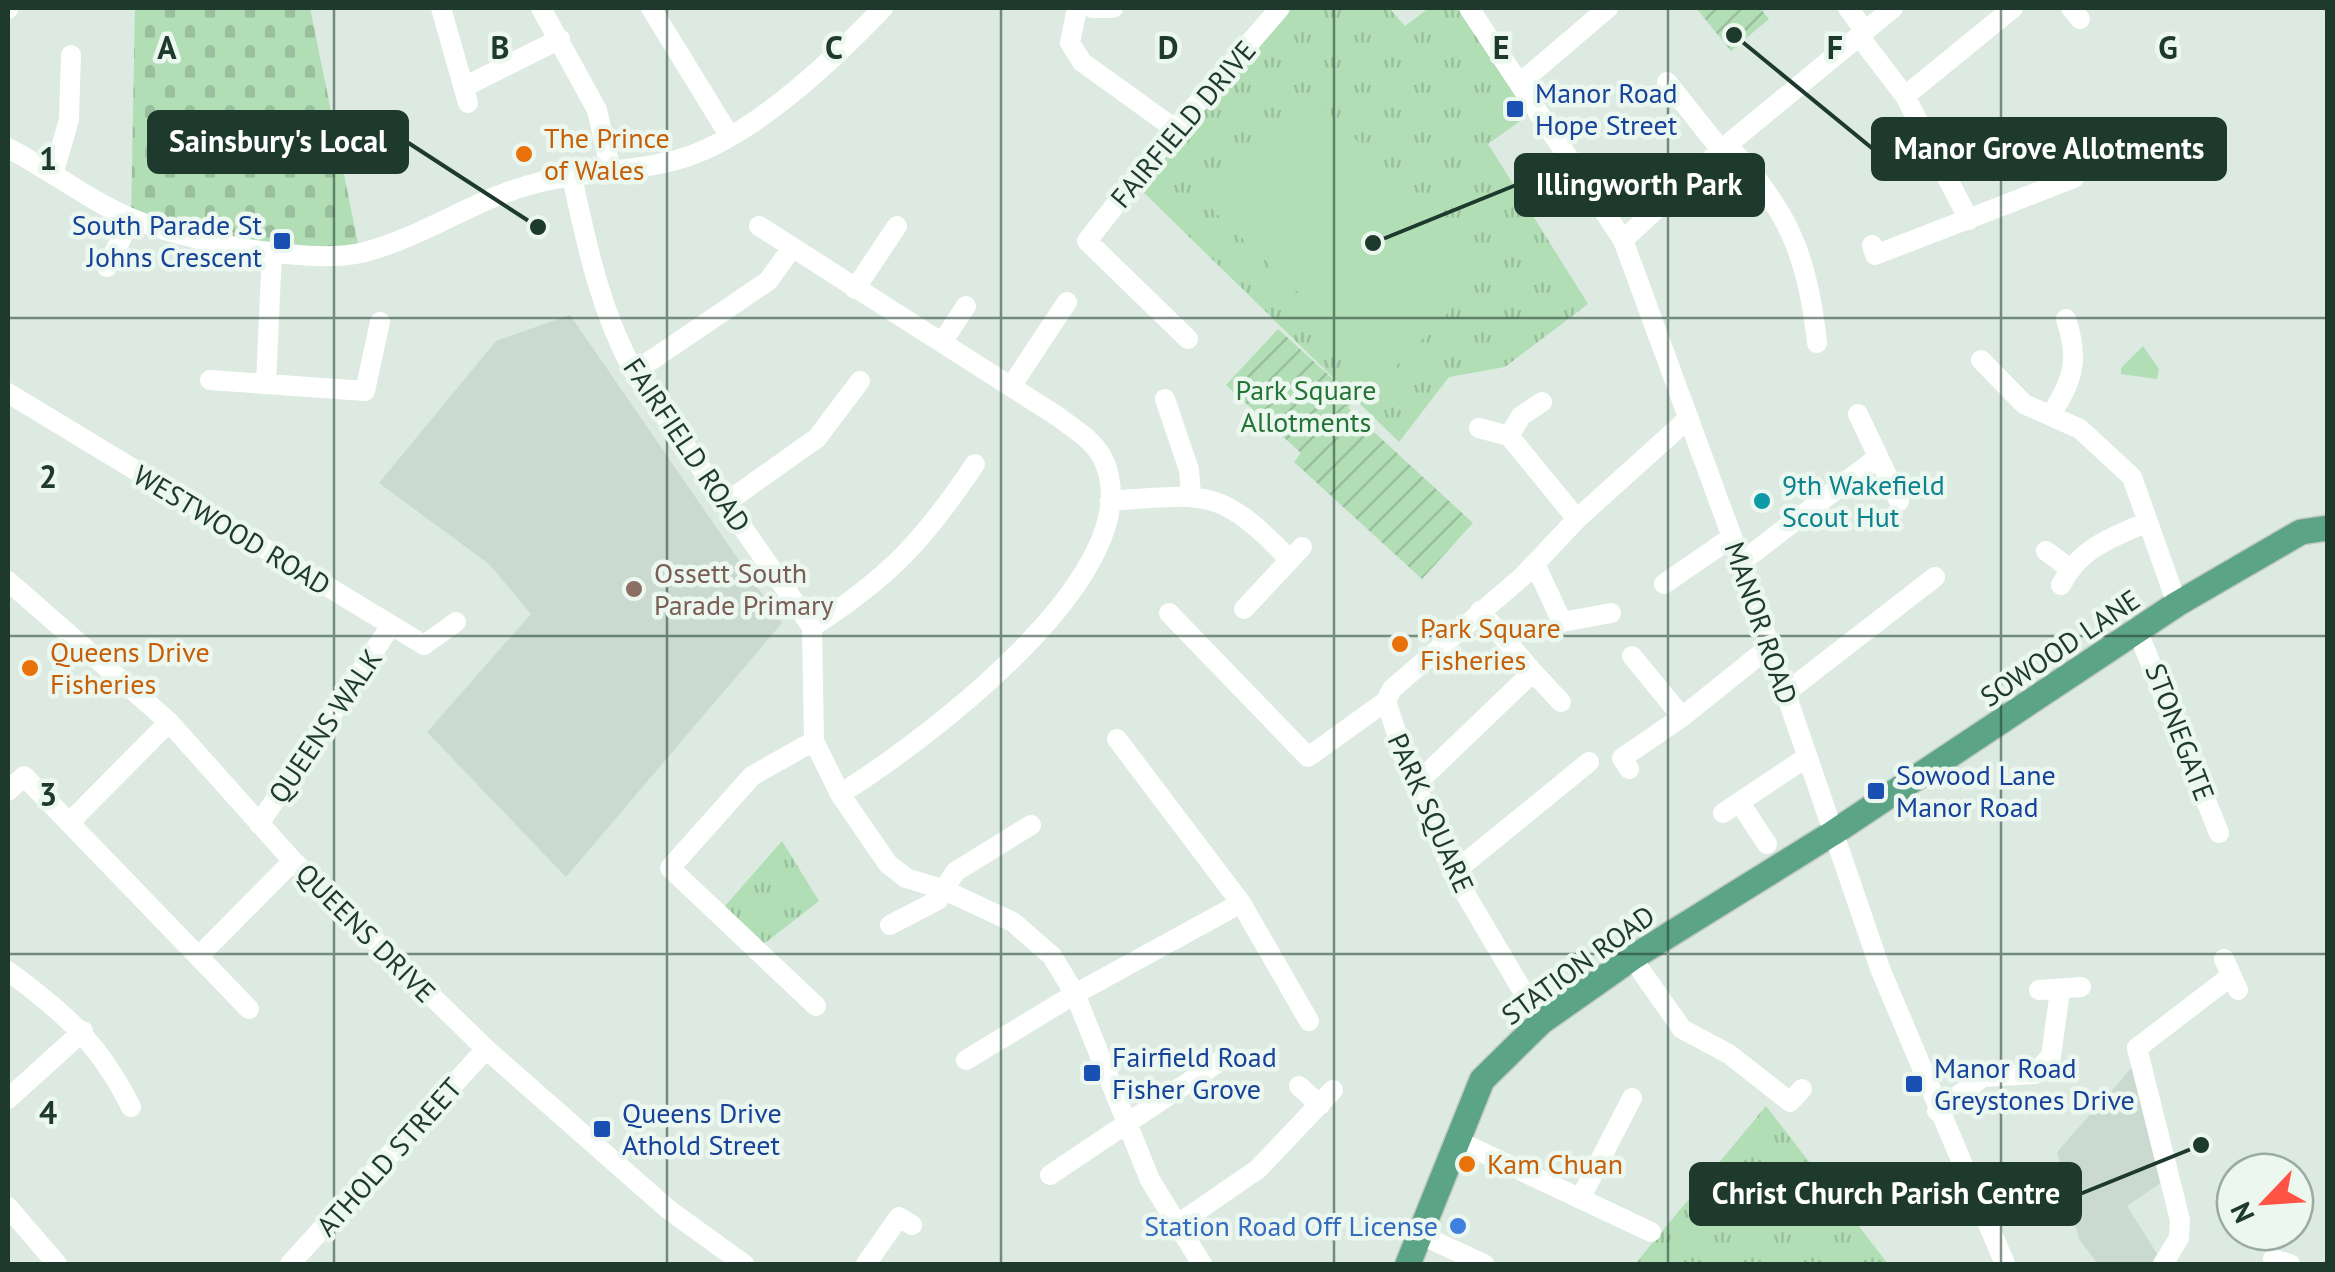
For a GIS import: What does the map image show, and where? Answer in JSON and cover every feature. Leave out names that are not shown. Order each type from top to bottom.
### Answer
[{"type":"main road","name":"SOWOOD LANE","points":[[1832,833],[2177,604],[2301,532],[2328,528]]},
{"type":"main road","name":"STATION ROAD","points":[[1408,1264],[1482,1080],[1541,1022],[1632,958],[1832,833]]},
{"type":"street","points":[[441,8],[466,95],[560,39]]},
{"type":"street","points":[[541,8],[596,110],[611,171]]},
{"type":"street","points":[[651,8],[729,135]]},
{"type":"street","points":[[8,148],[131,218],[204,240],[272,251],[360,253],[407,238],[539,182],[680,160],[729,135],[846,47],[882,8]]},
{"type":"street","points":[[1077,8],[1070,43],[1082,62],[1175,129]]},
{"type":"street","points":[[1092,8],[1113,8]]},
{"type":"street","name":"FAIRFIELD DRIVE","points":[[1188,340],[1087,241],[1175,129],[1280,8]]},
{"type":"street","name":"MANOR ROAD","points":[[1471,8],[1623,240],[1732,537],[1832,833],[1938,1111],[2005,1264]]},
{"type":"street","points":[[1520,83],[1608,8]]},
{"type":"street","points":[[1848,8],[1905,96],[1969,220]]},
{"type":"street","points":[[1623,240],[1724,148],[1893,8]]},
{"type":"street","points":[[1905,96],[2012,8]]},
{"type":"street","points":[[54,171],[69,120],[71,54]]},
{"type":"street","points":[[1667,82],[1724,148],[1773,196],[1787,220],[1809,285],[1817,343]]},
{"type":"street","name":"FAIRFIELD ROAD","points":[[572,177],[603,306],[634,372],[812,626]]},
{"type":"street","points":[[1872,244],[1875,254],[2074,178]]},
{"type":"street","points":[[107,267],[131,218]]},
{"type":"street","points":[[759,226],[1012,385],[1090,440],[1110,478],[1110,501],[1102,538],[1056,612],[968,703],[840,794]]},
{"type":"street","points":[[855,289],[897,226]]},
{"type":"street","points":[[97,236],[118,246]]},
{"type":"street","points":[[634,372],[768,281],[792,248]]},
{"type":"street","points":[[266,383],[272,251]]},
{"type":"street","points":[[1012,385],[1067,302]]},
{"type":"street","points":[[943,342],[966,306]]},
{"type":"street","points":[[2051,414],[2086,354],[2066,319]]},
{"type":"street","points":[[210,380],[364,391],[380,322]]},
{"type":"street","points":[[1981,360],[2017,412],[2051,414],[2080,429],[2121,464],[2140,493],[2145,523],[2177,604]]},
{"type":"street","points":[[724,504],[817,438],[860,381]]},
{"type":"street","name":"WESTWOOD ROAD","points":[[8,394],[424,645],[456,622]]},
{"type":"street","points":[[1165,398],[1189,470],[1192,494]]},
{"type":"street","points":[[1509,436],[1521,416],[1542,402]]},
{"type":"street","points":[[1858,414],[1899,502]]},
{"type":"street","name":"PARK SQUARE","points":[[1541,1022],[1453,873],[1414,785],[1386,701],[1392,689],[1535,564],[1688,418]]},
{"type":"street","points":[[1479,428],[1509,436],[1578,519]]},
{"type":"street","points":[[1740,563],[1877,458]]},
{"type":"street","points":[[975,464],[922,540],[894,569],[812,626],[814,740],[840,794],[888,864],[906,878],[942,888],[1034,936],[1075,994],[1150,1180],[1178,1224],[1194,1262]]},
{"type":"street","points":[[1110,501],[1192,494],[1217,502],[1296,554],[1244,609]]},
{"type":"street","points":[[2046,551],[2065,577],[2100,542],[2145,523]]},
{"type":"street","points":[[1664,584],[1732,537]]},
{"type":"street","points":[[1535,564],[1562,622],[1612,613]]},
{"type":"street","points":[[1784,694],[1935,577]]},
{"type":"street","name":"QUEENS DRIVE","points":[[8,581],[169,722],[293,862],[486,1048],[670,1210],[744,1264]]},
{"type":"street","points":[[1480,611],[1561,702]]},
{"type":"street","points":[[1169,612],[1308,757],[1386,701]]},
{"type":"street","name":"QUEENS WALK","points":[[259,824],[390,627]]},
{"type":"street","name":"STONEGATE","points":[[2138,632],[2218,834]]},
{"type":"street","points":[[1629,769],[1622,758],[1682,717],[1768,648]]},
{"type":"street","points":[[1632,656],[1682,717]]},
{"type":"street","points":[[1414,785],[1534,672]]},
{"type":"street","points":[[69,823],[169,722]]},
{"type":"street","points":[[1117,739],[1152,802],[1241,903],[1286,1001],[1309,1021]]},
{"type":"street","points":[[814,740],[752,776],[670,868],[816,1006]]},
{"type":"street","points":[[1767,844],[1732,808],[1807,757]]},
{"type":"street","points":[[1453,873],[1589,762]]},
{"type":"street","points":[[8,791],[24,776],[249,1009]]},
{"type":"street","points":[[890,925],[938,900],[954,872],[1032,825]]},
{"type":"street","points":[[198,956],[293,862]]},
{"type":"street","points":[[966,1060],[1075,994],[1241,903]]},
{"type":"street","points":[[1632,958],[1682,1029],[1729,1054],[1790,1102],[1802,1089]]},
{"type":"street","points":[[8,970],[83,1031],[110,1065],[132,1110]]},
{"type":"street","points":[[2163,1264],[2179,1238],[2180,1220],[2136,1048],[2231,975]]},
{"type":"street","points":[[1938,1111],[1983,1077],[2035,1074],[2051,1056],[2060,990]]},
{"type":"street","points":[[8,1100],[83,1031]]},
{"type":"street","name":"ATHOLD STREET","points":[[290,1264],[486,1048]]},
{"type":"street","points":[[1050,1175],[1223,1060]]},
{"type":"street","points":[[1178,1224],[1258,1169],[1326,1098],[1299,1086]]},
{"type":"street","points":[[1580,1200],[1632,1098]]},
{"type":"street","points":[[1456,1140],[1651,1232]]},
{"type":"street","points":[[8,1207],[57,1264]]},
{"type":"street","points":[[866,1264],[899,1216],[912,1225]]},
{"type":"street","points":[[1420,1234],[1484,1264]]},
{"type":"shaded area","name":"Ossett South Parade Primary","points":[[570,315],[782,623],[566,877],[427,732],[531,614],[489,564],[379,483],[496,341]]},
{"type":"shaded area","points":[[2135,1064],[2165,1180],[2127,1206],[2159,1257],[2151,1264],[2098,1264],[2079,1239],[2057,1152]]},
{"type":"green space","points":[[135,8],[310,8],[360,253],[307,253],[131,219]]},
{"type":"green space","points":[[1280,8],[1389,8],[1405,26],[1429,8],[1468,8],[1538,108],[1488,144],[1588,304],[1505,367],[1449,377],[1399,442],[1133,182]]},
{"type":"green space","points":[[1696,8],[1760,8],[1769,19],[1731,51]]},
{"type":"green space","points":[[1315,100],[1490,269],[1386,377],[1211,208]]},
{"type":"green space","name":"Park Square Allotments","points":[[1278,329],[1355,399],[1348,408],[1473,523],[1422,579],[1294,462],[1301,453],[1226,385]]},
{"type":"green space","points":[[2143,346],[2159,369],[2157,379],[2121,374],[2121,368]]},
{"type":"green space","points":[[782,841],[819,901],[756,950],[718,914]]},
{"type":"green space","points":[[1766,1106],[1888,1264],[1635,1264]]},
{"type":"place","name":"Manor Grove Allotments","points":[[1734,35]]},
{"type":"place","name":"Manor Road Hope Street","points":[[1515,109]]},
{"type":"place","name":"The Prince of Wales","points":[[524,154]]},
{"type":"place","name":"Sainsbury's Local","points":[[538,227]]},
{"type":"place","name":"South Parade St Johns Crescent","points":[[282,241]]},
{"type":"place","name":"Illingworth Park","points":[[1373,243]]},
{"type":"place","name":"9th Wakefield Scout Hut","points":[[1762,501]]},
{"type":"place","name":"Ossett South Parade Primary","points":[[634,589]]},
{"type":"place","name":"Park Square Fisheries","points":[[1400,644]]},
{"type":"place","name":"Queens Drive Fisheries","points":[[30,668]]},
{"type":"place","name":"Sowood Lane Manor Road","points":[[1876,791]]},
{"type":"place","name":"Fairfield Road Fisher Grove","points":[[1092,1073]]},
{"type":"place","name":"Manor Road Greystones Drive","points":[[1914,1084]]},
{"type":"place","name":"Queens Drive Athold Street","points":[[602,1129]]},
{"type":"place","name":"Christ Church Parish Centre","points":[[2201,1145]]},
{"type":"place","name":"Kam Chuan","points":[[1467,1164]]},
{"type":"place","name":"Station Road Off License","points":[[1458,1226]]}]
